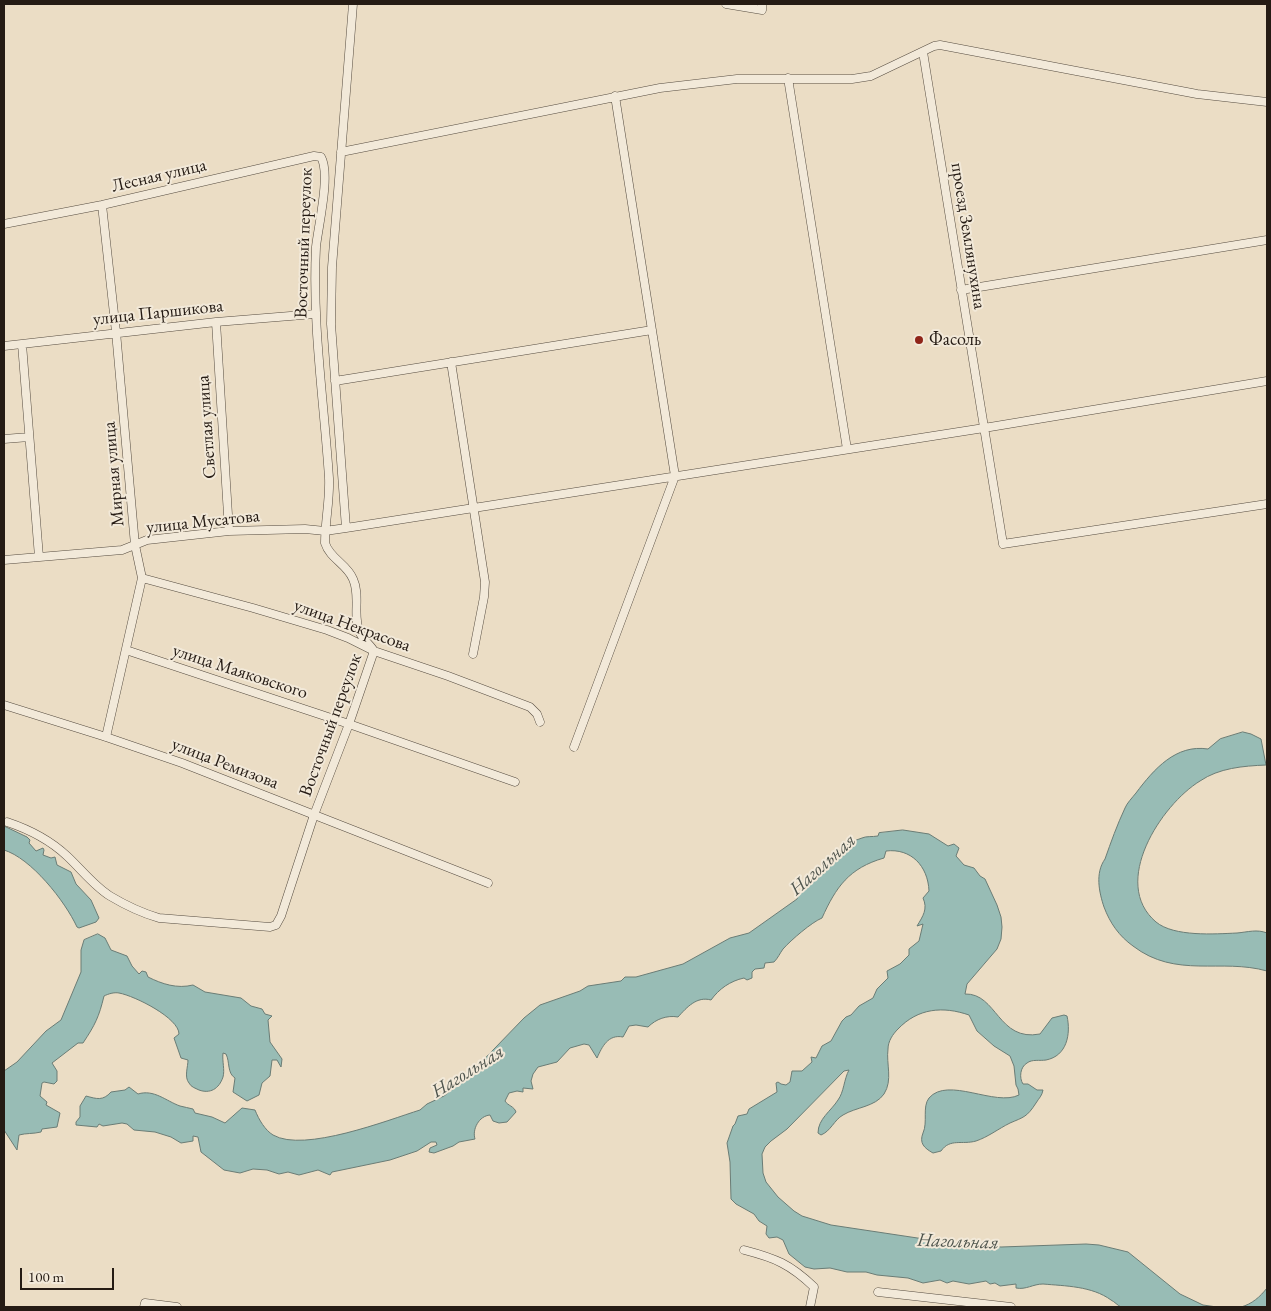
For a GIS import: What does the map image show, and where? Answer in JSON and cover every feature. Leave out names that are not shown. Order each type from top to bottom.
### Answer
[{"type":"street","name":"Восточный переулок","points":[[346,528],[331,324],[332,267],[353,4]]},
{"type":"street","points":[[726,4],[762,7]]},
{"type":"street","points":[[341,152],[660,88],[738,79],[852,79],[871,76],[934,46],[1197,94],[1267,102]]},
{"type":"street","name":"проезд Землянухина","points":[[923,52],[1002,544],[1267,504]]},
{"type":"street","points":[[788,78],[846,449]]},
{"type":"street","points":[[574,747],[675,476],[615,96]]},
{"type":"street","name":"Лесная улица","points":[[4,224],[102,205],[314,156],[320,157]]},
{"type":"street","name":"Восточный переулок","points":[[6,822],[47,841],[66,855],[109,896],[145,914],[159,918],[270,927],[276,925],[282,916],[314,815],[349,724],[374,651],[359,633],[356,589],[353,579],[347,570],[328,552],[325,543],[329,480],[315,314],[316,245],[324,199],[323,164],[320,157]]},
{"type":"street","name":"Мирная улица","points":[[102,205],[116,332],[135,545],[142,578],[106,737]]},
{"type":"street","points":[[961,290],[1267,240]]},
{"type":"street","name":"улица Паршикова","points":[[4,346],[116,332],[315,314]]},
{"type":"street","name":"Светлая улица","points":[[216,322],[229,531]]},
{"type":"street","points":[[335,381],[652,330]]},
{"type":"street","points":[[22,344],[39,557]]},
{"type":"street","points":[[451,362],[485,582],[473,654]]},
{"type":"street","name":"улица Мусатова","points":[[4,560],[122,550],[147,540],[229,531],[305,529],[325,531],[984,428],[1267,381]]},
{"type":"street","points":[[4,439],[29,437]]},
{"type":"street","name":"улица Некрасова","points":[[142,578],[328,630],[374,651],[530,707],[537,714],[540,722]]},
{"type":"street","name":"улица Маяковского","points":[[126,650],[349,724],[515,782]]},
{"type":"street","name":"улица Ремизова","points":[[4,705],[182,763],[488,883]]},
{"type":"street","points":[[744,1250],[769,1256],[797,1271],[814,1287],[810,1307]]},
{"type":"street","points":[[878,1292],[1011,1307]]},
{"type":"street","points":[[144,1305],[177,1307]]},
{"type":"water","points":[[1243,732],[1261,739],[1266,765],[1223,770],[1200,781],[1185,792],[1157,826],[1146,846],[1139,867],[1138,887],[1143,906],[1156,922],[1164,927],[1195,934],[1256,931],[1267,933],[1267,971],[1233,966],[1182,965],[1149,956],[1133,946],[1119,933],[1109,918],[1101,895],[1099,883],[1100,870],[1119,821],[1130,800],[1150,775],[1167,760],[1186,750],[1196,748],[1208,749],[1220,739]]},
{"type":"water","points":[[4,826],[27,837],[30,840],[29,843],[36,851],[43,848],[43,855],[51,858],[55,857],[57,865],[71,872],[76,884],[91,900],[99,918],[96,922],[77,927],[56,893],[36,871],[4,850]]},
{"type":"water","points":[[903,830],[929,834],[948,846],[954,844],[959,848],[956,856],[964,865],[974,868],[985,879],[997,905],[1001,917],[1001,939],[997,949],[967,984],[965,994],[976,996],[984,1001],[1006,1025],[1026,1035],[1040,1034],[1052,1018],[1067,1016],[1068,1037],[1066,1043],[1059,1054],[1053,1058],[1031,1061],[1023,1067],[1021,1076],[1023,1084],[1028,1084],[1037,1090],[1043,1090],[1028,1114],[976,1141],[952,1143],[941,1151],[933,1153],[925,1147],[922,1137],[927,1102],[937,1092],[948,1090],[1009,1098],[1019,1095],[1014,1066],[1010,1056],[994,1046],[977,1031],[969,1015],[950,1010],[922,1013],[906,1022],[890,1040],[888,1046],[888,1083],[884,1094],[876,1102],[843,1115],[821,1135],[818,1133],[822,1119],[842,1093],[849,1070],[844,1071],[787,1129],[765,1147],[762,1154],[763,1173],[766,1182],[778,1197],[794,1211],[802,1216],[831,1225],[944,1242],[1001,1247],[1086,1244],[1128,1252],[1180,1294],[1203,1305],[1217,1307],[1121,1307],[1104,1295],[1087,1289],[1069,1286],[1043,1284],[1016,1288],[1016,1284],[1000,1286],[986,1281],[969,1284],[953,1281],[947,1283],[940,1280],[923,1283],[908,1278],[866,1272],[847,1272],[830,1268],[814,1269],[805,1267],[789,1254],[783,1240],[777,1237],[769,1238],[766,1234],[767,1226],[759,1221],[754,1214],[731,1199],[730,1162],[727,1143],[738,1116],[747,1114],[749,1109],[777,1092],[776,1083],[786,1085],[790,1082],[792,1071],[802,1071],[812,1062],[811,1057],[816,1058],[822,1046],[831,1041],[842,1021],[859,1006],[873,998],[877,989],[888,978],[887,971],[900,964],[909,955],[909,949],[919,941],[923,924],[917,926],[924,912],[923,898],[929,891],[928,882],[922,867],[916,860],[903,852],[886,851],[884,858],[872,862],[853,873],[839,888],[822,918],[807,927],[791,941],[774,962],[765,963],[764,968],[755,969],[752,972],[752,978],[747,980],[744,978],[739,979],[730,983],[721,989],[711,1000],[697,1001],[678,1017],[662,1018],[648,1027],[629,1026],[623,1037],[613,1037],[606,1042],[597,1058],[589,1045],[584,1044],[570,1048],[557,1062],[538,1067],[531,1081],[533,1089],[523,1088],[523,1092],[509,1093],[505,1101],[516,1112],[507,1122],[499,1123],[493,1121],[490,1115],[486,1116],[477,1124],[474,1135],[475,1139],[459,1142],[434,1153],[429,1152],[430,1148],[437,1145],[436,1142],[431,1142],[417,1151],[390,1160],[332,1172],[330,1175],[318,1170],[299,1175],[288,1172],[279,1174],[267,1170],[253,1169],[240,1173],[224,1170],[201,1152],[198,1137],[193,1136],[193,1141],[181,1143],[171,1137],[155,1132],[134,1130],[127,1124],[122,1123],[103,1126],[99,1124],[97,1127],[76,1125],[80,1117],[80,1106],[86,1096],[102,1098],[111,1092],[125,1090],[129,1087],[138,1094],[155,1094],[180,1106],[193,1109],[195,1113],[212,1117],[225,1123],[242,1108],[255,1110],[267,1130],[273,1135],[287,1140],[325,1138],[368,1127],[420,1110],[427,1104],[444,1096],[465,1079],[524,1018],[540,1005],[580,991],[588,986],[621,981],[625,977],[636,977],[683,964],[730,938],[749,933],[797,899],[803,887],[816,877],[838,852],[849,844],[864,837],[878,836],[879,833]]},
{"type":"water","points":[[98,934],[105,938],[111,950],[127,956],[139,974],[142,971],[146,972],[148,977],[170,985],[193,985],[205,992],[241,998],[251,1006],[262,1009],[265,1014],[272,1016],[268,1020],[270,1042],[282,1059],[281,1067],[277,1060],[272,1060],[270,1076],[262,1083],[259,1095],[247,1101],[233,1092],[235,1078],[232,1076],[226,1054],[223,1053],[224,1074],[219,1085],[210,1091],[199,1090],[188,1081],[186,1075],[188,1060],[181,1058],[174,1038],[179,1034],[172,1021],[135,998],[119,993],[109,994],[104,996],[96,1021],[83,1043],[78,1043],[52,1063],[57,1071],[57,1081],[54,1084],[42,1083],[40,1096],[47,1102],[46,1105],[60,1113],[57,1127],[42,1129],[41,1132],[19,1135],[17,1150],[4,1130],[4,1071],[17,1062],[46,1031],[61,1020],[81,972],[81,950],[84,940]]},
{"type":"water","points":[[1267,1288],[1267,1307],[1241,1307],[1256,1300]]},
{"type":"place","name":"Фасоль","points":[[919,340]]},
{"type":"water label","name":"Нагольная","points":[[823,865]]},
{"type":"water label","name":"Нагольная","points":[[468,1072]]},
{"type":"water label","name":"Нагольная","points":[[958,1242]]}]
